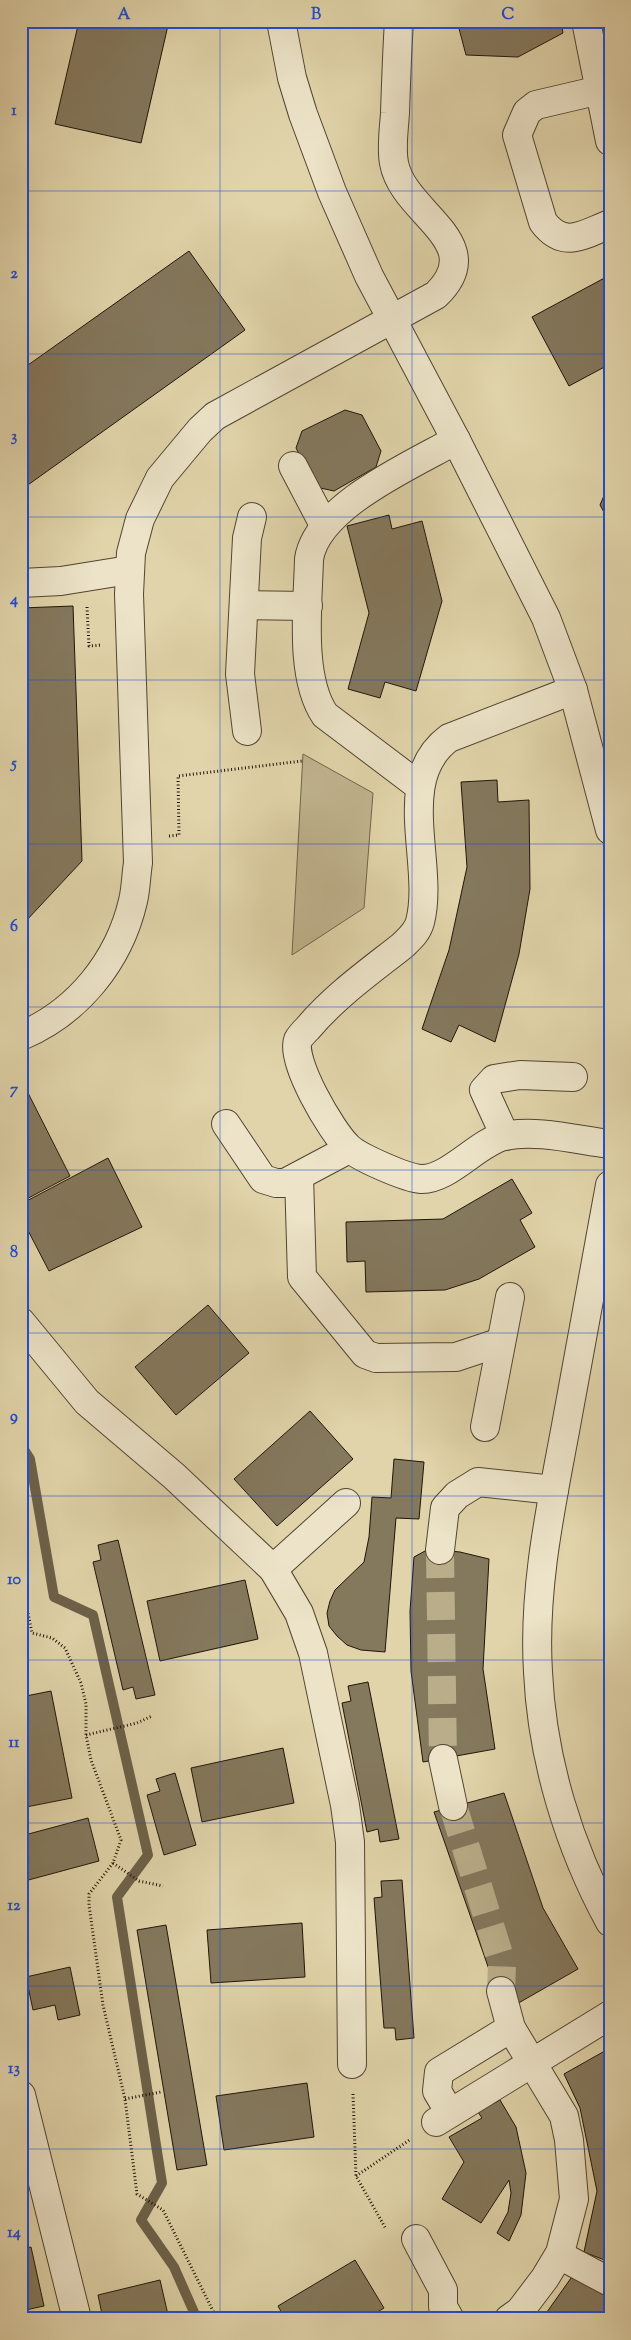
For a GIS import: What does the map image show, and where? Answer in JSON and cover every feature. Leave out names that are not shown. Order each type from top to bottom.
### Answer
[{"type":"street","points":[[281,21],[292,78],[316,154],[369,276],[535,594],[573,690],[610,830]]},
{"type":"street","points":[[21,1036],[52,1021],[67,1009],[103,971],[126,923],[134,900],[138,863],[129,570],[140,519],[160,478],[200,430],[234,405],[436,296],[448,281],[454,268],[452,245],[447,236],[409,196],[394,164],[399,21]]},
{"type":"street","points":[[586,21],[610,141]]},
{"type":"street","points":[[600,90],[536,105],[527,112],[517,135],[543,222],[551,232],[563,238],[576,238],[610,224]]},
{"type":"street","points":[[419,786],[325,715],[317,704],[312,689],[308,649],[311,545],[324,525],[356,498],[456,440]]},
{"type":"street","points":[[293,466],[324,525]]},
{"type":"street","points":[[248,731],[240,674],[247,538],[252,517]]},
{"type":"street","points":[[21,584],[61,581],[129,570]]},
{"type":"street","points":[[244,605],[308,606]]},
{"type":"street","points":[[573,690],[449,738],[437,747],[429,759],[419,786],[422,885],[420,922],[414,935],[323,1010],[298,1040],[298,1057],[311,1090],[334,1131],[349,1149],[390,1170],[421,1179],[434,1176],[492,1140],[505,1136],[528,1134],[610,1144]]},
{"type":"street","points":[[505,1136],[484,1090],[494,1079],[520,1075],[573,1077]]},
{"type":"street","points":[[226,1124],[267,1181],[285,1183],[349,1149]]},
{"type":"street","points":[[299,1176],[302,1277],[365,1354],[376,1358],[456,1357],[501,1342]]},
{"type":"street","points":[[610,1185],[554,1490],[541,1574],[537,1638],[542,1712],[560,1805],[593,1892],[610,1922]]},
{"type":"street","points":[[485,1427],[510,1297]]},
{"type":"street","points":[[21,1322],[87,1402],[174,1476],[274,1569],[300,1613],[313,1653],[345,1804],[350,1842],[352,2064]]},
{"type":"street","points":[[440,1550],[446,1508],[468,1487],[478,1482],[506,1483],[554,1490]]},
{"type":"street","points":[[274,1569],[346,1503]]},
{"type":"street","points":[[443,1759],[453,1806]]},
{"type":"street","points":[[501,1991],[511,2028],[564,2116],[570,2148],[574,2199],[560,2253],[546,2278],[520,2311],[509,2319]]},
{"type":"street","points":[[511,2028],[439,2072],[437,2091],[443,2117],[610,2015]]},
{"type":"street","points":[[21,2095],[29,2161],[77,2319]]},
{"type":"street","points":[[416,2239],[443,2290],[443,2307],[450,2319]]},
{"type":"street","points":[[563,2257],[610,2282]]},
{"type":"path","points":[[162,837],[179,835],[178,776],[302,760]]},
{"type":"path","points":[[21,1579],[32,1633],[52,1638],[65,1648],[81,1683],[86,1704],[86,1735],[91,1760],[121,1840],[113,1863],[89,1894],[89,1905],[103,2005],[125,2099],[137,2194],[163,2210],[217,2319]]},
{"type":"path","points":[[86,1735],[138,1723],[152,1716]]},
{"type":"path","points":[[113,1863],[139,1881],[163,1886]]},
{"type":"path","points":[[352,2064],[356,2176],[391,2238],[396,2241],[416,2239]]},
{"type":"path","points":[[125,2099],[161,2092]]},
{"type":"path","points":[[356,2176],[443,2117]]},
{"type":"shaded area","points":[[303,754],[373,793],[364,908],[292,955]]},
{"type":"building","points":[[79,21],[169,21],[141,143],[55,124]]},
{"type":"building","points":[[457,21],[561,21],[563,33],[518,57],[466,55]]},
{"type":"building","points":[[189,251],[245,330],[25,487],[21,486],[21,370]]},
{"type":"building","points":[[610,275],[610,364],[569,386],[532,317]]},
{"type":"building","points":[[345,410],[362,415],[381,451],[376,467],[334,491],[316,487],[296,448],[302,431]]},
{"type":"building","points":[[610,489],[610,523],[600,505],[606,491]]},
{"type":"building","points":[[389,515],[392,529],[422,521],[442,601],[416,691],[385,682],[380,698],[348,689],[369,613],[347,526]]},
{"type":"building","points":[[73,606],[82,861],[25,922],[21,923],[21,608]]},
{"type":"building","points":[[497,780],[498,802],[529,800],[530,889],[519,954],[495,1042],[459,1025],[451,1042],[422,1029],[449,950],[467,867],[461,782]]},
{"type":"building","points":[[24,1085],[70,1176],[21,1202],[21,1086]]},
{"type":"building","points":[[108,1158],[142,1227],[49,1271],[21,1217],[21,1204]]},
{"type":"building","points":[[512,1179],[532,1213],[520,1220],[535,1247],[479,1279],[445,1290],[366,1292],[365,1261],[347,1262],[346,1222],[443,1219]]},
{"type":"building","points":[[208,1305],[249,1353],[176,1415],[135,1367]]},
{"type":"building","points":[[310,1411],[353,1459],[277,1526],[234,1479]]},
{"type":"building","points":[[394,1459],[424,1462],[419,1519],[396,1518],[385,1652],[361,1650],[347,1645],[337,1636],[329,1626],[327,1613],[335,1590],[364,1562],[369,1537],[372,1497],[391,1498]]},
{"type":"building","points":[[118,1540],[155,1695],[136,1699],[133,1687],[123,1690],[93,1562],[101,1560],[98,1545]]},
{"type":"building","points":[[425,1551],[460,1552],[489,1559],[483,1669],[495,1749],[423,1762],[411,1671],[410,1611],[414,1557]]},
{"type":"building","points":[[245,1580],[258,1639],[160,1661],[147,1601]]},
{"type":"building","points":[[368,1682],[399,1839],[380,1842],[378,1829],[367,1832],[342,1703],[351,1701],[348,1686]]},
{"type":"building","points":[[51,1691],[72,1798],[21,1808],[21,1697]]},
{"type":"building","points":[[283,1748],[294,1803],[202,1822],[191,1768]]},
{"type":"building","points":[[175,1773],[196,1845],[164,1855],[147,1795],[160,1791],[156,1779]]},
{"type":"building","points":[[504,1793],[543,1908],[578,1969],[515,2005],[509,2004],[492,1978],[434,1812]]},
{"type":"building","points":[[88,1818],[99,1861],[21,1882],[21,1836]]},
{"type":"building","points":[[402,1880],[414,2038],[396,2040],[395,2028],[384,2028],[374,1898],[382,1897],[381,1881]]},
{"type":"building","points":[[302,1923],[305,1977],[211,1983],[207,1930]]},
{"type":"building","points":[[166,1925],[207,2165],[177,2170],[137,1930]]},
{"type":"building","points":[[70,1967],[80,2015],[58,2020],[55,2005],[33,2010],[26,1977]]},
{"type":"building","points":[[610,2048],[610,2319],[542,2319],[576,2271],[595,2286],[607,2261],[584,2252],[597,2191],[580,2108],[564,2074]]},
{"type":"building","points":[[307,2083],[314,2137],[224,2150],[216,2096]]},
{"type":"building","points":[[500,2100],[516,2127],[526,2173],[521,2215],[509,2241],[497,2233],[508,2212],[511,2193],[509,2180],[481,2223],[442,2199],[464,2162],[449,2137],[482,2118],[478,2112]]},
{"type":"building","points":[[31,2247],[44,2306],[21,2311],[21,2249]]},
{"type":"building","points":[[355,2260],[384,2308],[366,2319],[285,2319],[278,2306]]},
{"type":"building","points":[[160,2280],[169,2319],[103,2319],[98,2295]]},
{"type":"waterway","points":[[21,1445],[30,1459],[54,1597],[93,1615],[148,1855],[117,1897],[162,2183],[141,2220],[174,2267],[197,2319]]},
{"type":"tunnel","points":[[440,1550],[443,1759]]},
{"type":"tunnel","points":[[453,1806],[502,1964],[501,1991]]}]
